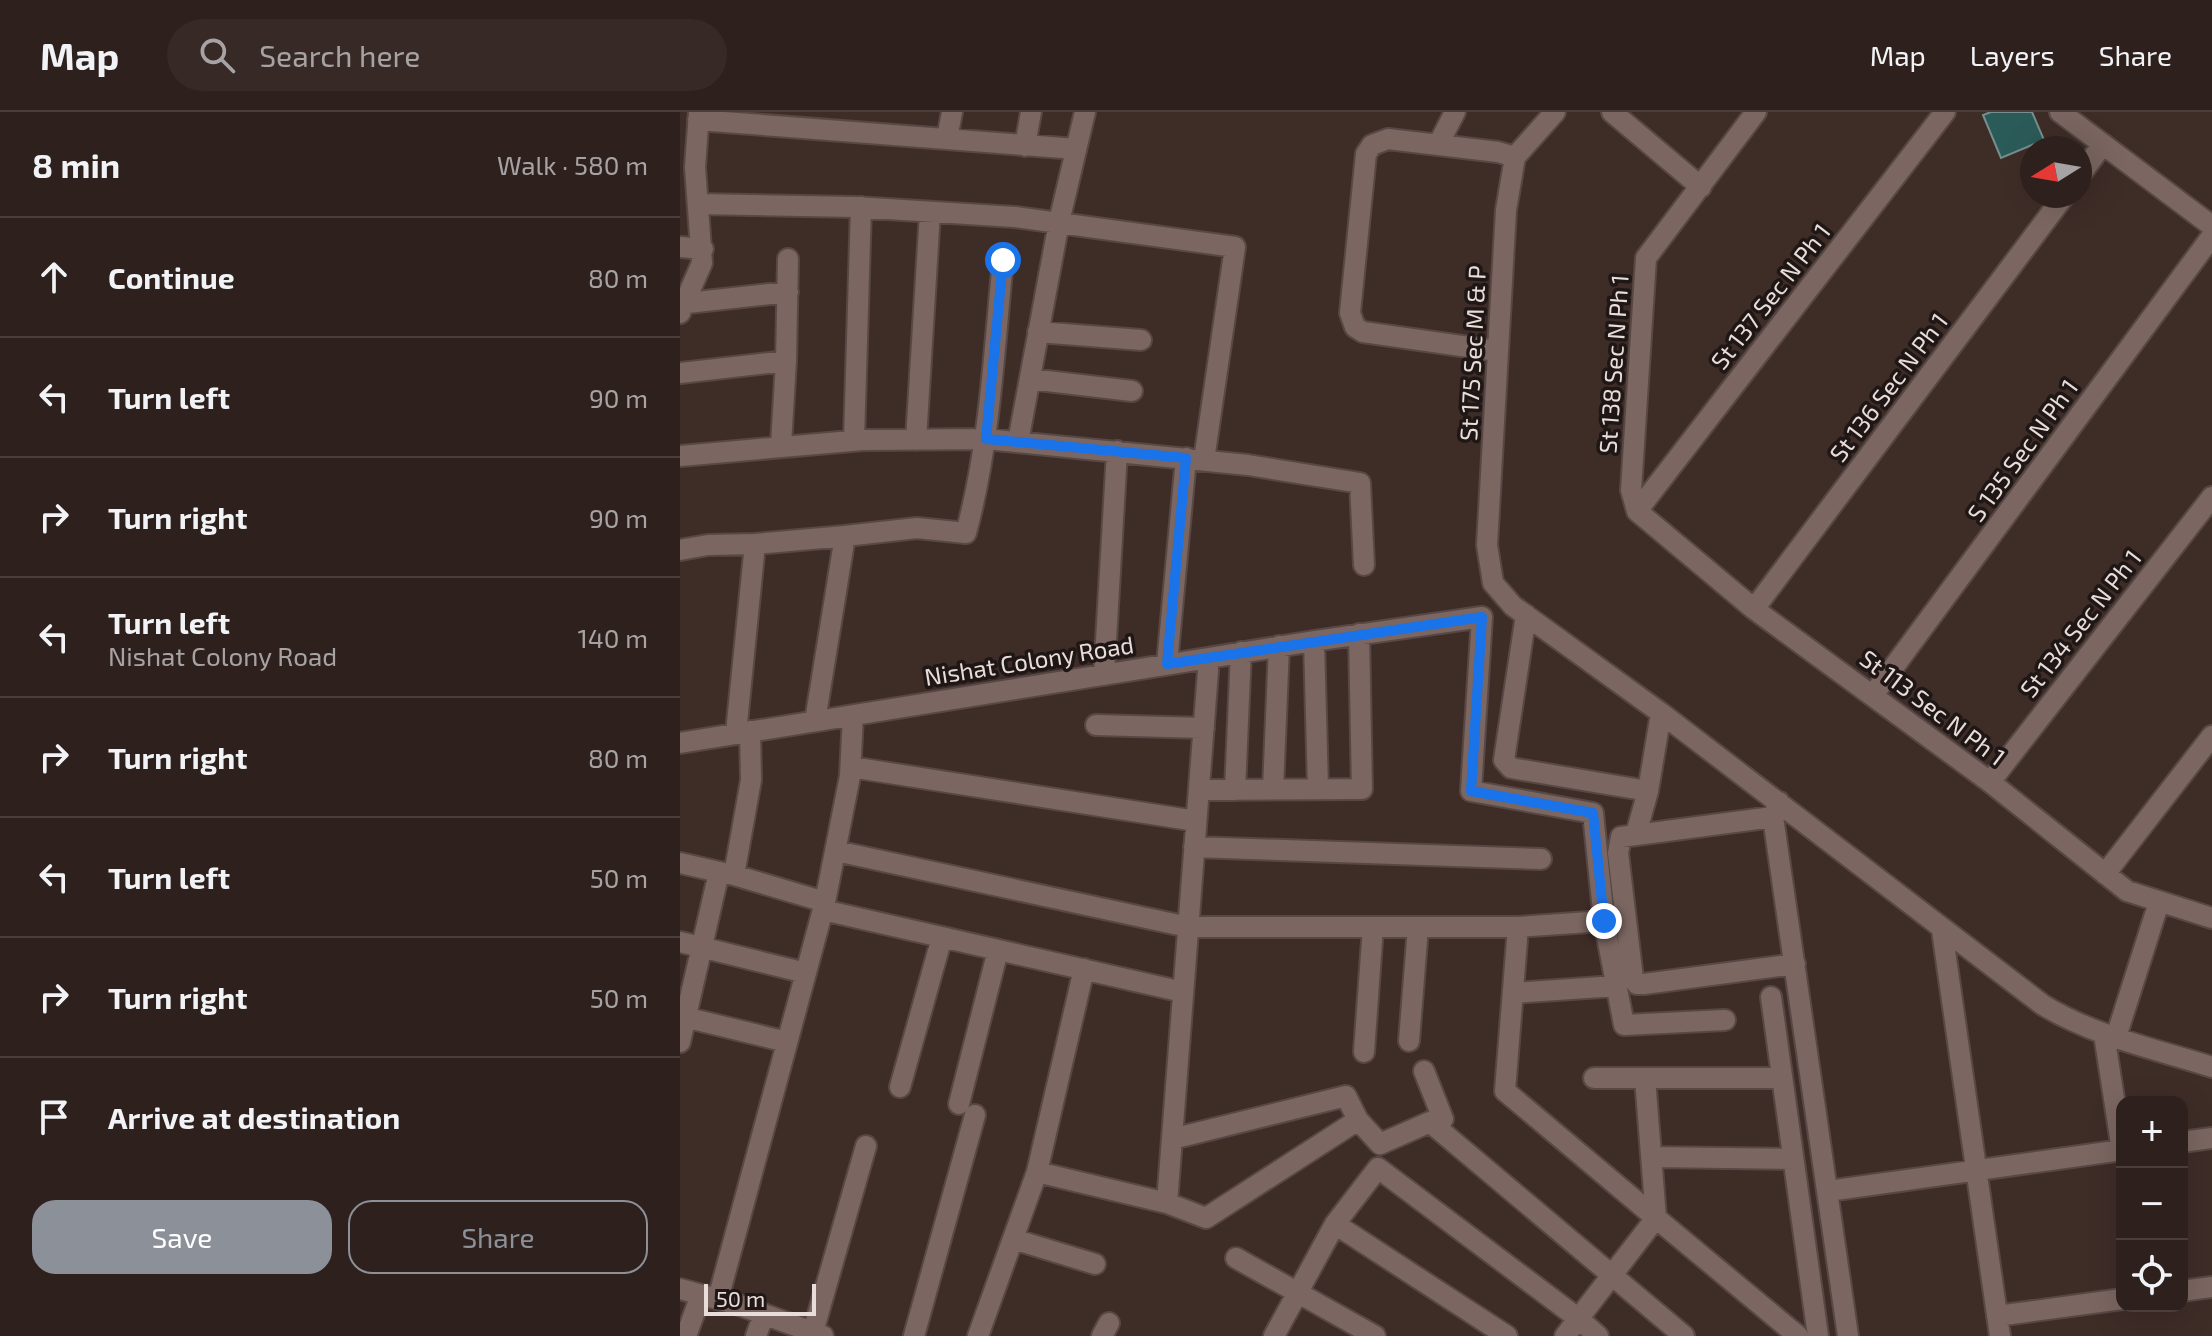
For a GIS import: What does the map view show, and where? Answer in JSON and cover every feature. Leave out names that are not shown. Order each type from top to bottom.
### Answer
[{"type":"street","points":[[947,139],[952,112]]},
{"type":"street","points":[[1025,146],[1031,112]]},
{"type":"street","points":[[1018,442],[1059,222],[1085,112]]},
{"type":"street","points":[[1438,145],[1455,112]]},
{"type":"street","points":[[1497,351],[1363,332],[1351,322],[1366,154],[1372,145],[1388,139],[1498,152],[1515,157],[1555,112]]},
{"type":"street","points":[[1612,112],[1701,187]]},
{"type":"street","name":"St 138 Sec N Ph 1","points":[[1637,511],[1631,490],[1646,258],[1756,112]]},
{"type":"street","name":"St 137 Sec N Ph 1","points":[[1637,511],[1945,112]]},
{"type":"street","points":[[2060,112],[2212,226]]},
{"type":"street","points":[[683,308],[699,274],[703,249],[698,204],[687,167],[698,116],[855,121],[947,139],[1076,149]]},
{"type":"street","points":[[2092,159],[2103,144]]},
{"type":"street","name":"St 175 Sec M & P","points":[[1515,157],[1506,210],[1487,545],[1493,583],[1519,611]]},
{"type":"street","points":[[698,204],[861,207],[1059,222],[1235,247],[1195,459],[1167,664]]},
{"type":"street","points":[[854,440],[861,207]]},
{"type":"street","name":"St 136 Sec N Ph 1","points":[[1754,609],[2055,208]]},
{"type":"street","points":[[916,440],[930,212]]},
{"type":"street","name":"S 135 Sec N Ph 1","points":[[1873,695],[2212,236]]},
{"type":"street","points":[[680,247],[703,249]]},
{"type":"street","points":[[781,445],[788,259]]},
{"type":"street","points":[[680,550],[917,528],[966,533],[979,484],[986,439],[1003,260]]},
{"type":"street","points":[[683,308],[788,292]]},
{"type":"street","points":[[1038,332],[1141,340]]},
{"type":"street","points":[[680,373],[786,361]]},
{"type":"street","points":[[1030,379],[1132,391]]},
{"type":"street","points":[[680,456],[854,440],[986,439],[1195,459],[1360,483],[1364,565]]},
{"type":"street","points":[[1104,675],[1117,451]]},
{"type":"street","name":"St 134 Sec N Ph 1","points":[[1990,782],[2212,497]]},
{"type":"street","name":"St 113 Sec N Ph 1","points":[[1637,511],[1754,609],[1990,782],[2127,891],[2212,918]]},
{"type":"street","points":[[815,721],[845,536]]},
{"type":"street","points":[[680,1042],[683,1017],[701,948],[727,873],[751,780],[743,732],[755,544]]},
{"type":"street","points":[[1648,791],[1511,768],[1504,760],[1519,611],[1661,713],[1776,810],[2043,1005],[2068,1020],[2110,1036],[2212,1067]]},
{"type":"street","name":"Nishat Colony Road","points":[[680,743],[1279,646],[1482,617],[1471,791],[1593,813],[1604,921]]},
{"type":"street","points":[[1199,790],[1362,789],[1359,634]]},
{"type":"street","points":[[1314,641],[1318,789]]},
{"type":"street","points":[[1273,789],[1279,646]]},
{"type":"street","points":[[1235,790],[1241,652]]},
{"type":"street","points":[[1167,1203],[1209,658]]},
{"type":"street","points":[[1636,834],[1648,791],[1661,713]]},
{"type":"street","points":[[686,1336],[710,1297],[806,973],[836,851],[851,767],[853,715]]},
{"type":"street","points":[[1096,725],[1204,728]]},
{"type":"street","points":[[2105,874],[2212,736]]},
{"type":"street","points":[[851,767],[1196,821]]},
{"type":"street","points":[[1776,810],[1621,837],[1618,853],[1633,979],[1637,984],[1795,964]]},
{"type":"street","points":[[1776,810],[1848,1336]]},
{"type":"street","points":[[1194,847],[1541,859]]},
{"type":"street","points":[[836,851],[1188,927],[1518,927],[1604,921],[1624,1025],[1725,1020]]},
{"type":"street","points":[[680,863],[727,873],[824,906],[942,937],[1183,992]]},
{"type":"street","points":[[2116,1096],[2110,1036],[2159,902]]},
{"type":"street","points":[[1364,1052],[1373,927]]},
{"type":"street","points":[[1409,1041],[1418,927]]},
{"type":"street","points":[[1518,927],[1505,1091],[1798,1336]]},
{"type":"street","points":[[1942,930],[1999,1326],[2116,1300]]},
{"type":"street","points":[[900,1087],[942,937]]},
{"type":"street","points":[[680,942],[806,973]]},
{"type":"street","points":[[914,1336],[967,1109],[998,950]]},
{"type":"street","points":[[978,1336],[1037,1172],[1084,969]]},
{"type":"street","points":[[1513,993],[1616,986]]},
{"type":"street","points":[[1771,997],[1816,1327]]},
{"type":"street","points":[[683,1017],[787,1042]]},
{"type":"street","points":[[1172,1139],[1346,1096],[1358,1120],[1380,1144],[1443,1119],[1424,1071]]},
{"type":"street","points":[[1594,1078],[1782,1078]]},
{"type":"street","points":[[1565,1336],[1656,1218],[1645,1078]]},
{"type":"street","points":[[1037,1172],[1167,1203],[1206,1218],[1358,1120]]},
{"type":"street","points":[[1430,1122],[1684,1336]]},
{"type":"street","points":[[2188,1141],[2212,1138]]},
{"type":"street","points":[[680,1289],[818,1334],[866,1146]]},
{"type":"street","points":[[1828,1191],[2116,1151]]},
{"type":"street","points":[[1652,1157],[1793,1159]]},
{"type":"street","points":[[1274,1336],[1335,1224],[1378,1168],[1598,1336]]},
{"type":"street","points":[[1335,1224],[1507,1336]]},
{"type":"street","points":[[1013,1239],[1095,1264]]},
{"type":"street","points":[[1236,1258],[1375,1336]]},
{"type":"street","points":[[2188,1290],[2212,1287]]},
{"type":"street","points":[[756,1336],[764,1314]]},
{"type":"building","points":[[1991,112],[2032,112],[2042,136],[2020,136],[2020,150],[2001,158],[1983,115]]},
{"type":"route","points":[[1003,260],[986,439],[1186,458],[1167,664],[1482,617],[1471,791],[1593,813],[1604,921]]}]
